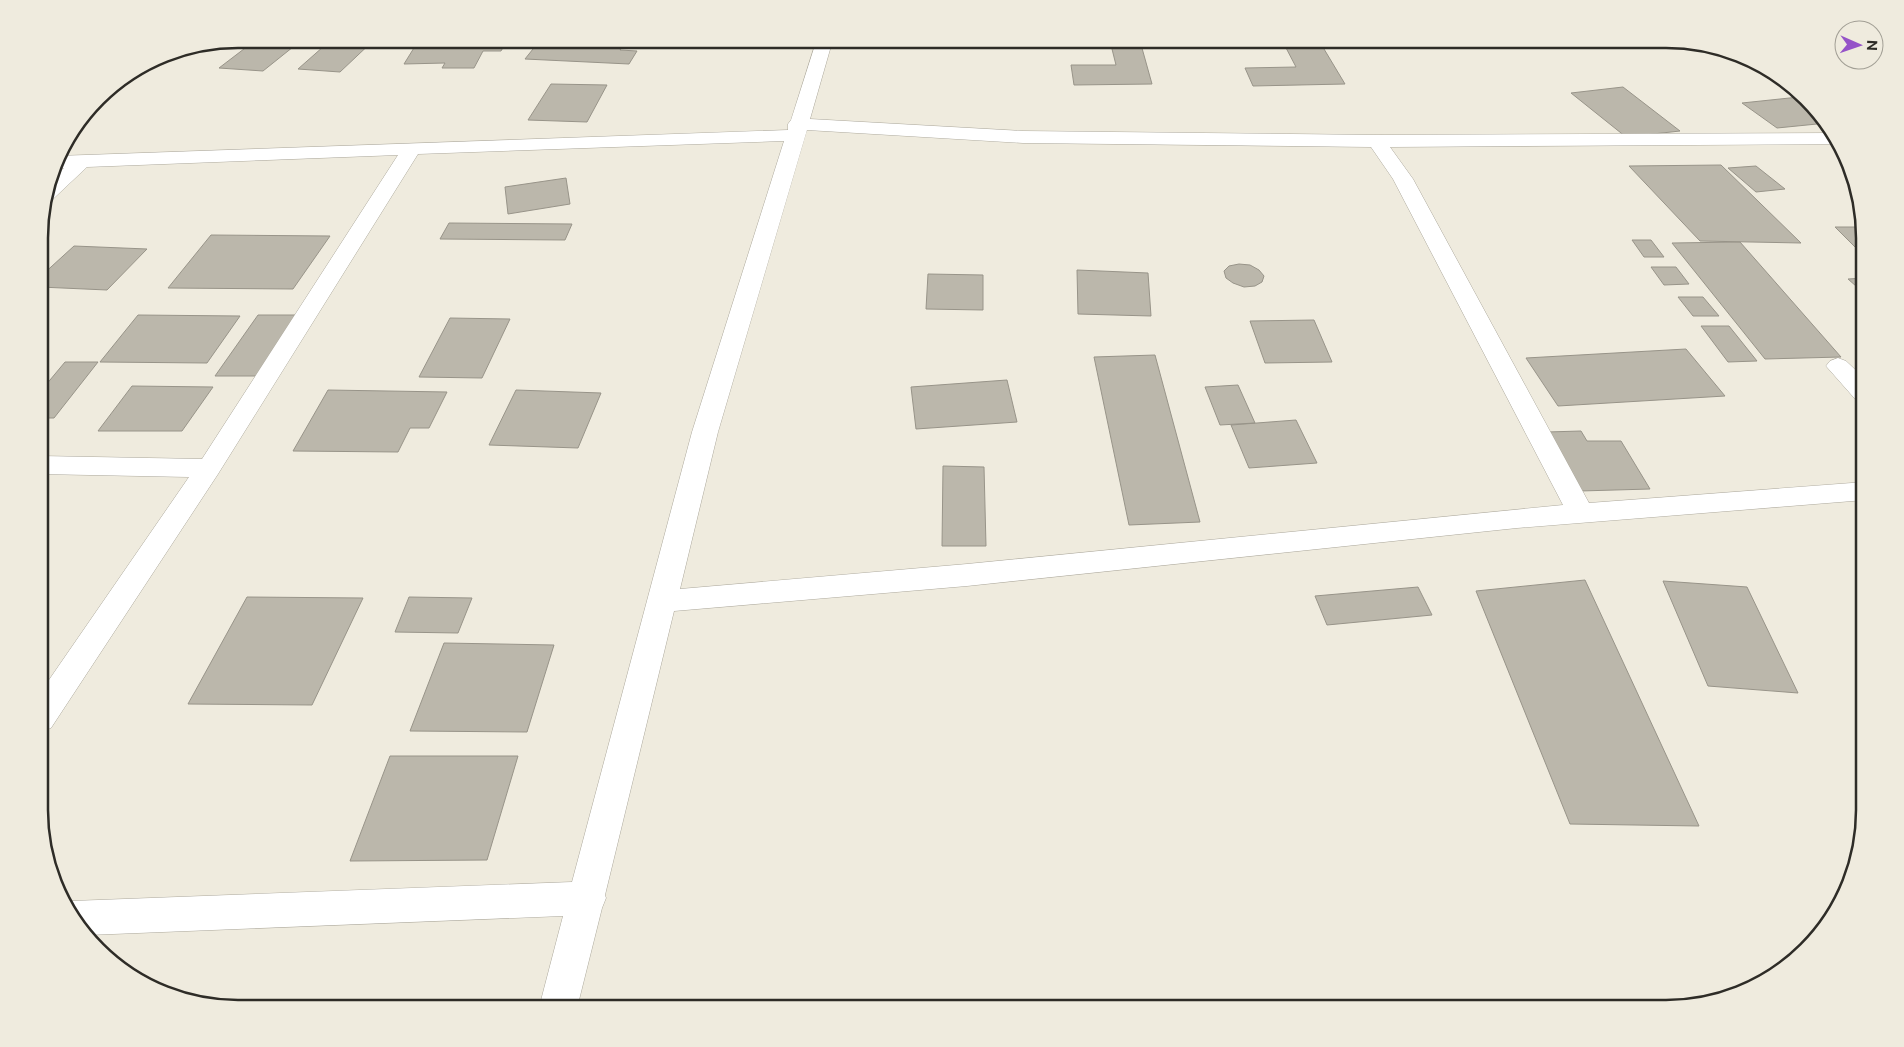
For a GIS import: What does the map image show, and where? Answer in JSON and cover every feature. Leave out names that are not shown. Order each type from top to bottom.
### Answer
[{"type":"street","points":[[560,1000],[588,898],[706,432],[821,48]]},
{"type":"street","points":[[63,162],[411,150],[796,129],[1023,137],[1377,142],[1828,139]]},
{"type":"street","points":[[1377,142],[1403,179],[1580,513]]},
{"type":"street","points":[[48,707],[210,468],[411,150]]},
{"type":"street","points":[[55,187],[82,161]]},
{"type":"street","points":[[1838,366],[1856,385]]},
{"type":"street","points":[[48,465],[210,468]]},
{"type":"street","points":[[664,601],[967,575],[1517,518],[1856,492]]},
{"type":"street","points":[[82,918],[588,898]]},
{"type":"building","points":[[245,48],[292,48],[263,71],[219,68]]},
{"type":"building","points":[[322,48],[365,48],[340,72],[298,69]]},
{"type":"building","points":[[414,48],[503,48],[501,51],[483,51],[474,68],[442,68],[445,63],[404,64]]},
{"type":"building","points":[[534,48],[621,48],[620,50],[637,51],[629,64],[525,59]]},
{"type":"building","points":[[1112,48],[1142,48],[1152,84],[1074,85],[1071,65],[1116,65]]},
{"type":"building","points":[[1286,48],[1323,48],[1345,84],[1253,86],[1245,68],[1296,67]]},
{"type":"building","points":[[551,84],[607,85],[587,122],[528,120]]},
{"type":"building","points":[[1623,87],[1680,131],[1626,137],[1571,93]]},
{"type":"building","points":[[1795,97],[1818,124],[1777,128],[1742,103]]},
{"type":"building","points":[[1721,165],[1801,243],[1700,241],[1629,166]]},
{"type":"building","points":[[1756,166],[1785,189],[1756,192],[1728,168]]},
{"type":"building","points":[[566,178],[570,204],[508,214],[505,187]]},
{"type":"building","points":[[449,223],[572,224],[565,240],[440,239]]},
{"type":"building","points":[[1835,227],[1856,227],[1856,248]]},
{"type":"building","points":[[211,235],[330,236],[293,289],[168,288]]},
{"type":"building","points":[[1632,240],[1651,240],[1664,257],[1644,257]]},
{"type":"building","points":[[1740,242],[1841,357],[1765,359],[1672,243]]},
{"type":"building","points":[[74,246],[147,249],[107,290],[48,287],[48,270]]},
{"type":"building","points":[[1239,264],[1250,265],[1259,270],[1264,276],[1262,282],[1255,286],[1244,287],[1226,278],[1224,271],[1229,266]]},
{"type":"building","points":[[1651,267],[1676,267],[1689,284],[1664,285]]},
{"type":"building","points":[[1077,270],[1148,273],[1151,316],[1078,314]]},
{"type":"building","points":[[928,274],[983,275],[983,310],[926,309]]},
{"type":"building","points":[[1848,279],[1856,279],[1856,286]]},
{"type":"building","points":[[1678,297],[1703,297],[1719,316],[1693,316]]},
{"type":"building","points":[[138,315],[240,316],[207,363],[100,362]]},
{"type":"building","points":[[258,315],[298,315],[257,376],[215,376]]},
{"type":"building","points":[[450,318],[510,319],[482,378],[419,377]]},
{"type":"building","points":[[1314,320],[1332,362],[1265,363],[1250,321]]},
{"type":"building","points":[[1701,326],[1729,326],[1757,361],[1728,362]]},
{"type":"building","points":[[1686,349],[1725,396],[1558,406],[1526,358]]},
{"type":"building","points":[[1155,355],[1200,522],[1129,525],[1094,357]]},
{"type":"building","points":[[65,362],[98,362],[54,418],[48,418],[48,382]]},
{"type":"building","points":[[1007,380],[1017,422],[916,429],[911,387]]},
{"type":"building","points":[[1238,385],[1255,423],[1220,425],[1205,387]]},
{"type":"building","points":[[132,386],[213,387],[182,431],[98,431]]},
{"type":"building","points":[[328,390],[447,392],[429,428],[410,428],[398,452],[293,451]]},
{"type":"building","points":[[516,390],[601,393],[578,448],[489,445]]},
{"type":"building","points":[[1296,420],[1317,463],[1249,468],[1231,425]]},
{"type":"building","points":[[1581,431],[1587,441],[1621,441],[1650,489],[1580,491],[1547,432]]},
{"type":"building","points":[[943,466],[984,467],[986,546],[942,546]]},
{"type":"building","points":[[1585,580],[1699,826],[1570,824],[1476,591]]},
{"type":"building","points":[[1663,581],[1747,587],[1798,693],[1708,686]]},
{"type":"building","points":[[1418,587],[1432,615],[1327,625],[1315,596]]},
{"type":"building","points":[[247,597],[363,598],[312,705],[188,704]]},
{"type":"building","points":[[409,597],[472,598],[458,633],[395,632]]},
{"type":"building","points":[[444,643],[554,645],[527,732],[410,731]]},
{"type":"building","points":[[390,756],[518,756],[487,860],[350,861]]}]
